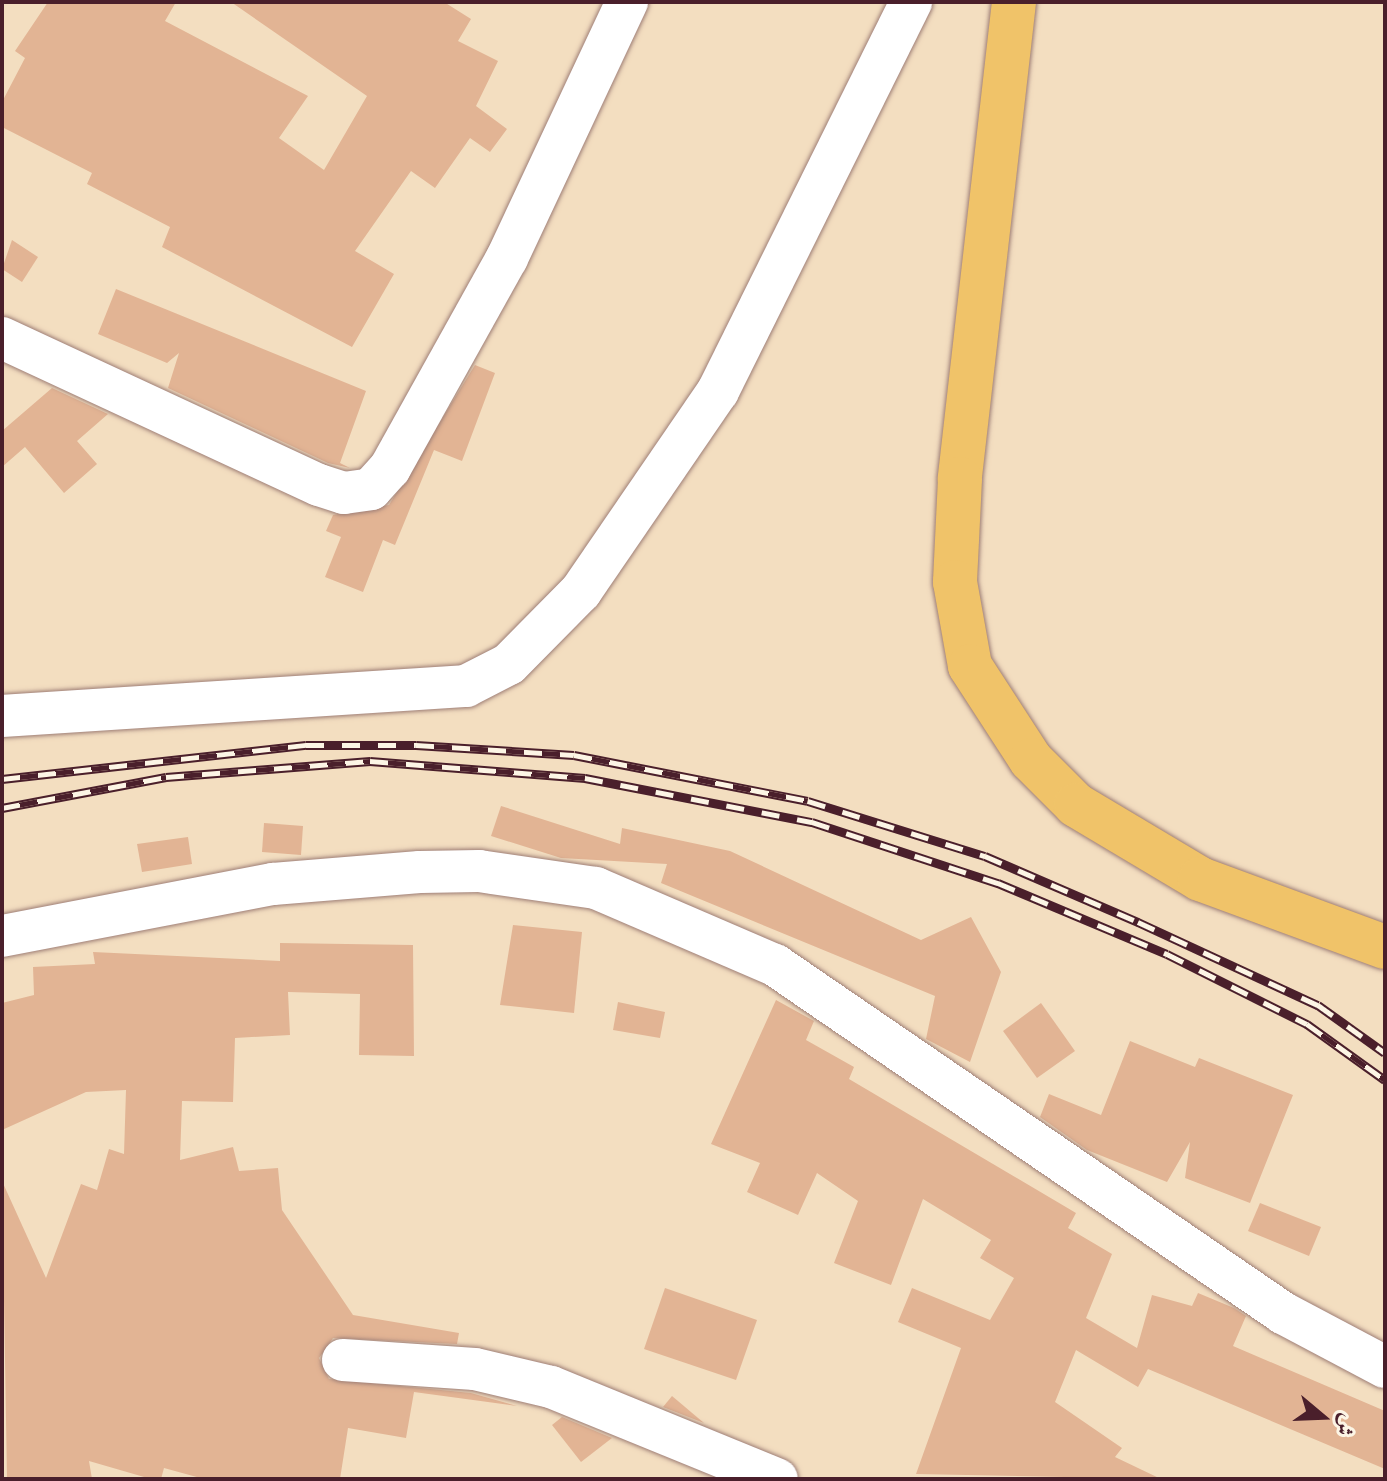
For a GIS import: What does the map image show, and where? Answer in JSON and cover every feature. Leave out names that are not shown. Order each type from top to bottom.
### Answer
[{"type":"main road","points":[[1014,2],[960,479],[955,582],[970,666],[1031,760],[1076,805],[1200,879],[1385,947]]},
{"type":"street","points":[[2,338],[319,485],[344,493],[371,489],[390,468],[507,258],[627,2]]},
{"type":"street","points":[[2,716],[466,686],[509,664],[581,591],[718,391],[911,2]]},
{"type":"street","points":[[2,936],[273,884],[420,872],[479,871],[596,888],[775,965],[1283,1313],[1385,1367]]},
{"type":"street","points":[[343,1360],[448,1366],[551,1387],[777,1479]]},
{"type":"building","points":[[48,2],[176,2],[165,21],[308,96],[279,138],[324,170],[367,96],[231,2],[444,2],[471,19],[458,41],[498,61],[476,106],[507,129],[490,152],[470,138],[435,188],[411,171],[355,251],[394,274],[352,347],[162,247],[170,227],[87,184],[92,173],[2,127],[2,102],[25,58],[15,51]]},
{"type":"building","points":[[12,240],[38,257],[22,282],[2,269]]},
{"type":"building","points":[[116,289],[366,391],[340,463],[350,468],[328,463],[168,388],[179,353],[167,363],[98,334]]},
{"type":"building","points":[[475,365],[495,373],[462,461],[434,450],[395,545],[383,540],[363,592],[325,577],[341,537],[326,531],[333,515],[389,505]]},
{"type":"building","points":[[52,388],[108,414],[77,441],[97,464],[64,493],[25,447],[2,467],[2,431]]},
{"type":"building","points":[[501,806],[620,844],[622,828],[730,851],[921,940],[971,917],[1001,972],[970,1062],[926,1039],[935,996],[661,883],[667,864],[561,858],[491,836]]},
{"type":"building","points":[[264,823],[303,826],[301,855],[262,852]]},
{"type":"building","points":[[188,837],[192,864],[142,872],[137,844]]},
{"type":"building","points":[[513,925],[582,932],[574,1013],[500,1005]]},
{"type":"building","points":[[280,943],[413,945],[414,1056],[359,1055],[360,994],[288,992],[290,1035],[235,1038],[233,1102],[182,1101],[180,1160],[233,1147],[239,1171],[278,1168],[282,1210],[353,1315],[459,1333],[457,1344],[333,1338],[319,1358],[329,1379],[471,1393],[517,1406],[414,1392],[406,1438],[348,1428],[340,1479],[204,1479],[164,1468],[161,1479],[151,1479],[89,1461],[92,1479],[7,1479],[2,1181],[46,1278],[81,1184],[97,1190],[109,1149],[124,1154],[126,1090],[86,1092],[2,1130],[2,1003],[34,995],[33,967],[95,964],[93,952],[280,961]]},
{"type":"building","points":[[776,1000],[814,1021],[806,1040],[854,1067],[849,1079],[1076,1213],[1068,1228],[1112,1254],[1086,1318],[1137,1348],[1152,1295],[1192,1306],[1198,1293],[1234,1308],[1246,1316],[1233,1346],[1385,1411],[1385,1469],[1148,1369],[1138,1387],[1076,1350],[1055,1402],[1122,1448],[1115,1457],[1161,1479],[916,1474],[961,1348],[898,1322],[912,1288],[990,1320],[1014,1278],[980,1258],[991,1240],[923,1199],[891,1285],[834,1263],[858,1201],[817,1173],[798,1215],[747,1192],[760,1163],[711,1144]]},
{"type":"building","points":[[618,1002],[665,1012],[660,1038],[613,1030]]},
{"type":"building","points":[[1041,1003],[1075,1051],[1037,1078],[1003,1031]]},
{"type":"building","points":[[1130,1041],[1195,1067],[1199,1058],[1293,1095],[1250,1203],[1185,1178],[1190,1142],[1167,1182],[1087,1150],[1040,1117],[1049,1094],[1101,1115]]},
{"type":"building","points":[[1260,1203],[1321,1227],[1309,1256],[1248,1231]]},
{"type":"building","points":[[665,1288],[757,1320],[736,1380],[644,1349]]},
{"type":"building","points":[[672,1396],[704,1423],[663,1407]]},
{"type":"building","points":[[562,1417],[612,1438],[581,1462],[552,1425]]},
{"type":"railway","points":[[2,779],[306,745],[416,745],[574,755],[808,801],[985,856],[1138,922],[1318,1005],[1385,1053]]},
{"type":"railway","points":[[2,808],[166,777],[370,761],[585,778],[812,822],[998,883],[1167,954],[1307,1024],[1385,1080]]}]
